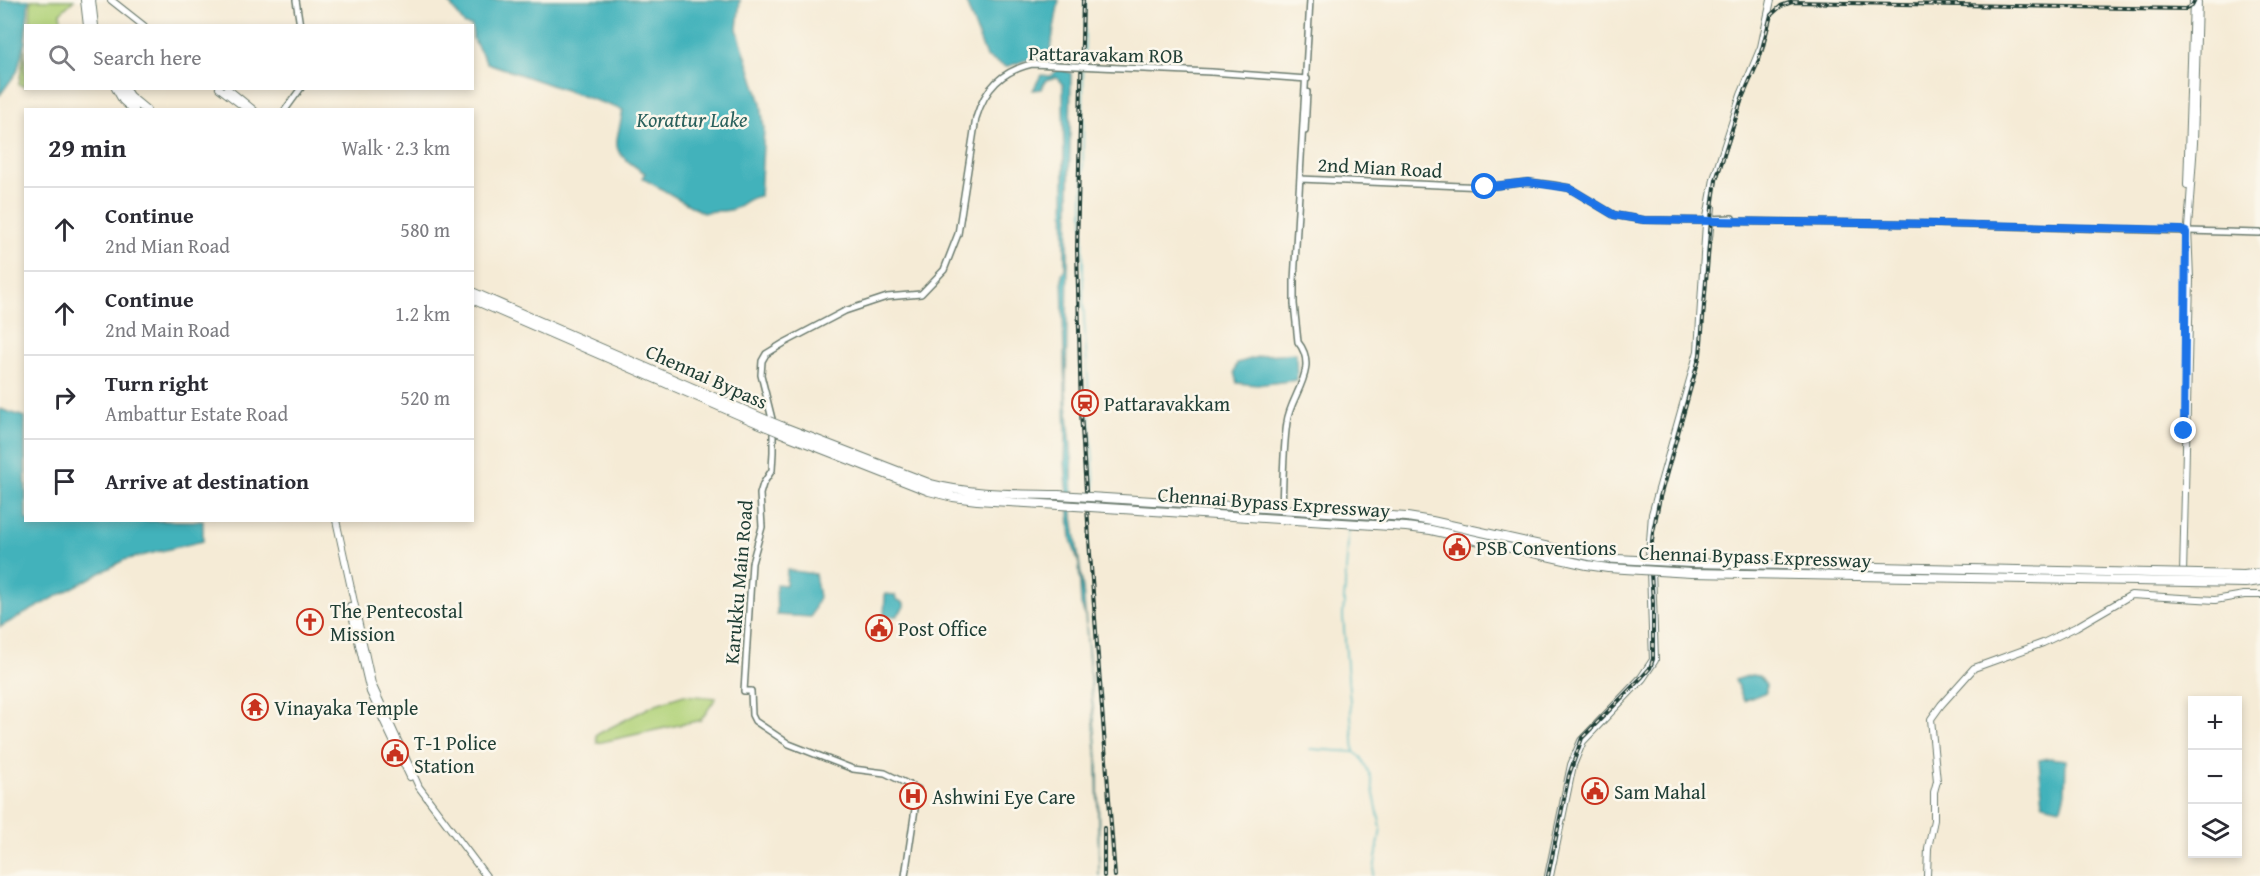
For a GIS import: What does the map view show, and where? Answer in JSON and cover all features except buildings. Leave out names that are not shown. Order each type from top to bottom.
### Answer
[{"type":"highway","points":[[85,0],[88,24]]},
{"type":"highway","points":[[91,0],[94,24]]},
{"type":"highway","points":[[117,90],[132,108]]},
{"type":"highway","points":[[125,90],[144,108]]},
{"type":"highway","name":"Chennai Bypass","points":[[474,293],[774,428]]},
{"type":"highway","name":"Chennai Bypass","points":[[474,300],[774,428],[930,487],[1038,500],[1059,500]]},
{"type":"highway","name":"Chennai Bypass Expressway","points":[[1059,500],[1110,498],[1407,517],[1432,520],[1608,559],[2240,578],[2260,581]]},
{"type":"highway","points":[[1059,500],[1267,515]]},
{"type":"highway","name":"Chennai Bypass Expressway","points":[[1059,500],[1109,508],[1431,530],[1608,568],[1691,573],[2240,578],[2260,573]]},
{"type":"highway","points":[[1547,876],[1572,765],[1582,741],[1642,678],[1654,660],[1650,566]]},
{"type":"main road","points":[[111,0],[141,24]]},
{"type":"main road","points":[[117,0],[147,24]]},
{"type":"main road","points":[[296,0],[300,24]]},
{"type":"main road","points":[[1283,515],[1289,416],[1305,374],[1301,344],[1298,342],[1293,298],[1311,0]]},
{"type":"main road","points":[[1650,566],[1652,514],[1702,352],[1707,221],[1724,154],[1770,27],[1772,0]]},
{"type":"main road","points":[[2179,598],[2182,578],[2186,230],[2193,0]]},
{"type":"main road","points":[[2186,230],[2194,143],[2199,0]]},
{"type":"main road","name":"Pattaravakam ROB","points":[[774,428],[761,375],[762,362],[766,354],[845,311],[887,297],[921,294],[944,270],[958,234],[976,118],[981,102],[992,84],[1007,72],[1032,64],[1306,77]]},
{"type":"main road","points":[[222,90],[247,107]]},
{"type":"main road","points":[[229,90],[247,107]]},
{"type":"main road","points":[[287,108],[300,90]]},
{"type":"main road","name":"2nd Mian Road","points":[[1301,179],[1485,187],[1528,182],[1569,188],[1600,207],[1623,217],[1644,220],[1873,220],[1938,224],[2260,232]]},
{"type":"main road","name":"Karukku Main Road","points":[[774,428],[772,470],[760,494],[762,527],[752,563],[744,691],[751,691],[754,720],[789,744],[853,769],[885,773],[918,789],[905,876]]},
{"type":"main road","points":[[1267,515],[1264,507],[1111,498],[1111,509],[1263,519],[1267,515],[1283,515],[1423,526],[1593,563],[2240,578]]},
{"type":"main road","points":[[334,522],[370,692],[413,784],[484,876]]},
{"type":"main road","points":[[334,522],[372,684],[419,787],[484,876]]},
{"type":"main road","points":[[1927,876],[1928,848],[1934,820],[1934,792],[1937,781],[1931,719],[1933,713],[1967,675],[1979,666],[2043,643],[2076,627],[2131,595],[2215,600],[2260,595]]},
{"type":"green space","points":[[31,0],[74,0],[60,13],[62,24],[30,24]]},
{"type":"green space","points":[[24,55],[24,86],[19,84]]},
{"type":"green space","points":[[684,695],[716,698],[701,720],[597,743],[596,735],[656,704]]},
{"type":"water","points":[[0,0],[29,0],[27,24],[24,24],[24,46],[17,72],[0,95]]},
{"type":"water","name":"Korattur Lake","points":[[447,0],[740,0],[737,29],[761,103],[764,129],[760,196],[729,210],[703,213],[642,178],[645,173],[625,159],[617,147],[623,110],[487,63],[474,41],[474,24],[464,24]]},
{"type":"water","points":[[965,0],[1059,0],[1050,52],[1006,67],[986,57]]},
{"type":"water","points":[[1060,68],[1071,73],[1066,392],[1072,460],[1073,517],[1083,589],[1098,768],[1099,876],[1097,762],[1085,615],[1081,605],[1079,564],[1071,539],[1065,462],[1062,273],[1065,269],[1063,85],[1056,77],[1046,80],[1041,89],[1033,90],[1041,75],[1050,76]]},
{"type":"water","points":[[1296,353],[1297,380],[1257,385],[1237,383],[1234,372],[1237,363],[1264,355]]},
{"type":"water","points":[[0,409],[24,417],[24,522],[203,522],[203,541],[124,560],[0,627]]},
{"type":"water","points":[[787,570],[815,574],[819,597],[811,617],[777,615],[776,584],[786,585]]},
{"type":"water","points":[[885,594],[895,595],[896,599],[904,603],[904,607],[897,616],[884,617]]},
{"type":"water","points":[[1751,675],[1759,676],[1766,685],[1766,692],[1744,701],[1735,680]]},
{"type":"water","points":[[2049,758],[2066,760],[2065,792],[2061,808],[2043,804],[2039,760]]},
{"type":"waterway","points":[[1084,63],[1086,0]]},
{"type":"waterway","points":[[1083,71],[1083,301],[1095,494]]},
{"type":"waterway","points":[[1147,515],[1164,516]]},
{"type":"waterway","points":[[1349,526],[1343,616],[1354,752]]},
{"type":"waterway","points":[[1310,749],[1354,752],[1361,757],[1370,775],[1381,828],[1373,876]]},
{"type":"railway","points":[[1083,0],[1077,249],[1081,412],[1115,876]]},
{"type":"railway","points":[[1548,876],[1569,775],[1582,738],[1642,677],[1650,668],[1653,659],[1650,559],[1653,532],[1660,497],[1700,355],[1716,180],[1742,98],[1759,60],[1771,15],[1781,6],[1792,2],[2186,9],[2192,6],[2195,0]]},
{"type":"railway","points":[[1104,828],[1104,876]]},
{"type":"place","name":"Pattaravakkam","points":[[1085,403]]},
{"type":"place","name":"PSB Conventions","points":[[1457,547]]},
{"type":"place","name":"The Pentecostal Mission","points":[[310,622]]},
{"type":"place","name":"Post Office","points":[[879,628]]},
{"type":"place","name":"Vinayaka Temple","points":[[255,707]]},
{"type":"place","name":"T-1 Police Station","points":[[395,753]]},
{"type":"place","name":"Sam Mahal","points":[[1595,791]]},
{"type":"place","name":"Ashwini Eye Care","points":[[913,796]]},
{"type":"route","points":[[1485,187],[1528,182],[1569,188],[1614,215],[1644,220],[1706,223],[1752,221],[2181,230],[2186,232],[2184,431]]}]
